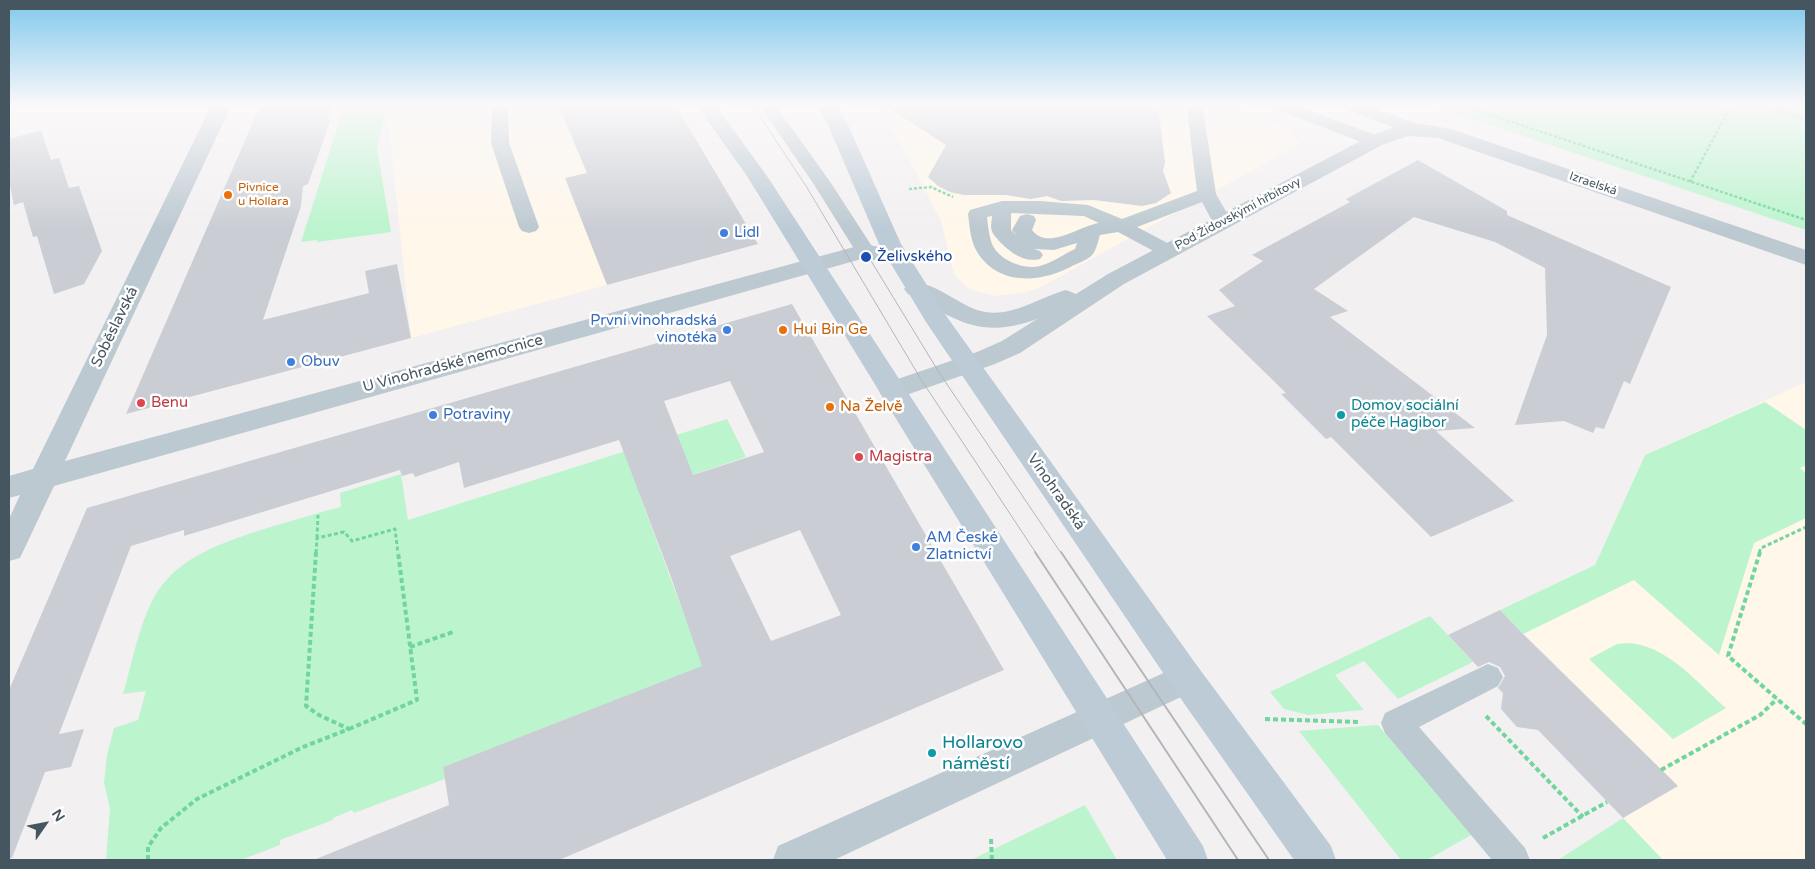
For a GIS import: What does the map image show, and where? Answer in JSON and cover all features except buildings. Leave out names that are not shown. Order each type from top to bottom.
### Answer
[{"type":"main road","points":[[736,147],[746,158],[1190,860]]},
{"type":"main road","name":"Vinohradská","points":[[847,147],[883,231],[916,289],[966,365],[1186,678],[1317,860]]},
{"type":"street","name":"Soběslavská","points":[[9,549],[202,147]]},
{"type":"street","name":"Pod Židovskými hřbitovy","points":[[892,391],[966,365],[1011,346],[1116,279],[1365,147]]},
{"type":"street","name":"Izraelská","points":[[1483,147],[1806,258]]},
{"type":"street","name":"U Vinohradské nemocnice","points":[[9,487],[865,250],[898,258]]},
{"type":"street","name":"Pod Židovskými hřbitovy","points":[[916,289],[975,318],[995,321],[1020,316],[1116,279]]},
{"type":"street","points":[[792,860],[1186,678]]},
{"type":"lane","points":[[501,147],[529,227]]},
{"type":"lane","points":[[796,147],[865,250]]},
{"type":"lane","points":[[1200,147],[1207,194],[1222,222]]},
{"type":"lane","points":[[1026,220],[1022,230],[1025,237],[1034,243],[1046,245],[1059,244],[1092,230],[1121,226],[1207,194]]},
{"type":"lane","points":[[1002,207],[1000,231],[1018,249],[1041,257]]},
{"type":"lane","points":[[1092,230],[1084,252],[1046,271],[1034,273],[1020,272],[998,263],[988,254],[982,244],[977,214],[1002,207],[1040,207],[1088,211],[1168,251]]},
{"type":"lane","points":[[1474,683],[1396,723],[1524,852]]},
{"type":"path","points":[[1585,147],[1806,220]]},
{"type":"path","points":[[1690,182],[1709,147]]},
{"type":"path","points":[[318,515],[306,706],[319,715],[349,729]]},
{"type":"path","points":[[1806,527],[1761,548],[1728,656],[1806,724]]},
{"type":"path","points":[[148,860],[148,847],[161,828],[197,799],[303,747],[417,700],[395,529],[352,541],[344,532],[317,538]]},
{"type":"path","points":[[410,647],[453,632]]},
{"type":"path","points":[[1474,683],[1583,817]]},
{"type":"path","points":[[1661,770],[1760,715],[1777,699]]},
{"type":"path","points":[[1264,719],[1396,723]]},
{"type":"path","points":[[1524,852],[1607,802]]},
{"type":"path","points":[[991,839],[992,860]]},
{"type":"shaded area","points":[[391,147],[701,147],[758,244],[411,338]]},
{"type":"shaded area","points":[[903,147],[1295,147],[1037,289],[996,296],[974,291],[965,286],[954,274],[941,221]]},
{"type":"shaded area","points":[[1806,382],[1806,860],[1663,860],[1623,818],[1678,786],[1500,610],[1595,565],[1645,455]]},
{"type":"green space","points":[[331,147],[377,147],[391,232],[317,242],[317,240],[301,242]]},
{"type":"green space","points":[[1555,147],[1806,147],[1806,230]]},
{"type":"green space","points":[[1765,402],[1806,430],[1806,465],[1800,468],[1806,473],[1806,518],[1754,543],[1719,655],[1634,580],[1523,634],[1500,610],[1595,565],[1645,455]]},
{"type":"green space","points":[[727,419],[746,457],[639,493],[703,666],[443,767],[445,779],[354,813],[352,810],[333,818],[333,820],[280,840],[280,845],[241,860],[106,860],[110,808],[104,783],[107,755],[114,728],[138,720],[146,691],[123,694],[136,646],[143,622],[153,599],[163,584],[188,561],[235,539],[341,507],[340,493],[401,474],[408,520]]},
{"type":"green space","points":[[1430,616],[1473,662],[1398,699],[1364,661],[1335,675],[1364,710],[1308,715],[1284,709],[1270,692]]},
{"type":"green space","points":[[1617,644],[1641,645],[1668,657],[1726,708],[1673,739],[1589,659]]},
{"type":"green space","points":[[1378,725],[1471,835],[1427,860],[1401,860],[1299,731]]},
{"type":"green space","points":[[1085,805],[1117,860],[971,860]]},
{"type":"green space","points":[[1623,818],[1663,860],[1558,860]]},
{"type":"tram line","points":[[780,147],[806,186],[922,381],[1036,553]]},
{"type":"tram line","points":[[865,251],[940,374],[1061,553]]},
{"type":"tram line","points":[[1035,552],[1238,860]]},
{"type":"tram line","points":[[1061,552],[1269,860]]},
{"type":"place","name":"Pivnice u Hollara","points":[[228,195]]},
{"type":"place","name":"Lidl","points":[[724,233]]},
{"type":"place","name":"Želivského","points":[[866,257]]},
{"type":"place","name":"První vinohradská vinotéka","points":[[727,330]]},
{"type":"place","name":"Hui Bin Ge","points":[[783,330]]},
{"type":"place","name":"Obuv","points":[[291,362]]},
{"type":"place","name":"Benu","points":[[141,403]]},
{"type":"place","name":"Na Želvě","points":[[830,407]]},
{"type":"place","name":"Potraviny","points":[[433,415]]},
{"type":"place","name":"Domov sociální péče Hagibor","points":[[1341,415]]},
{"type":"place","name":"Magistra","points":[[859,457]]},
{"type":"place","name":"AM České Zlatnictví","points":[[916,547]]},
{"type":"place","name":"Hollarovo náměstí","points":[[932,753]]}]
